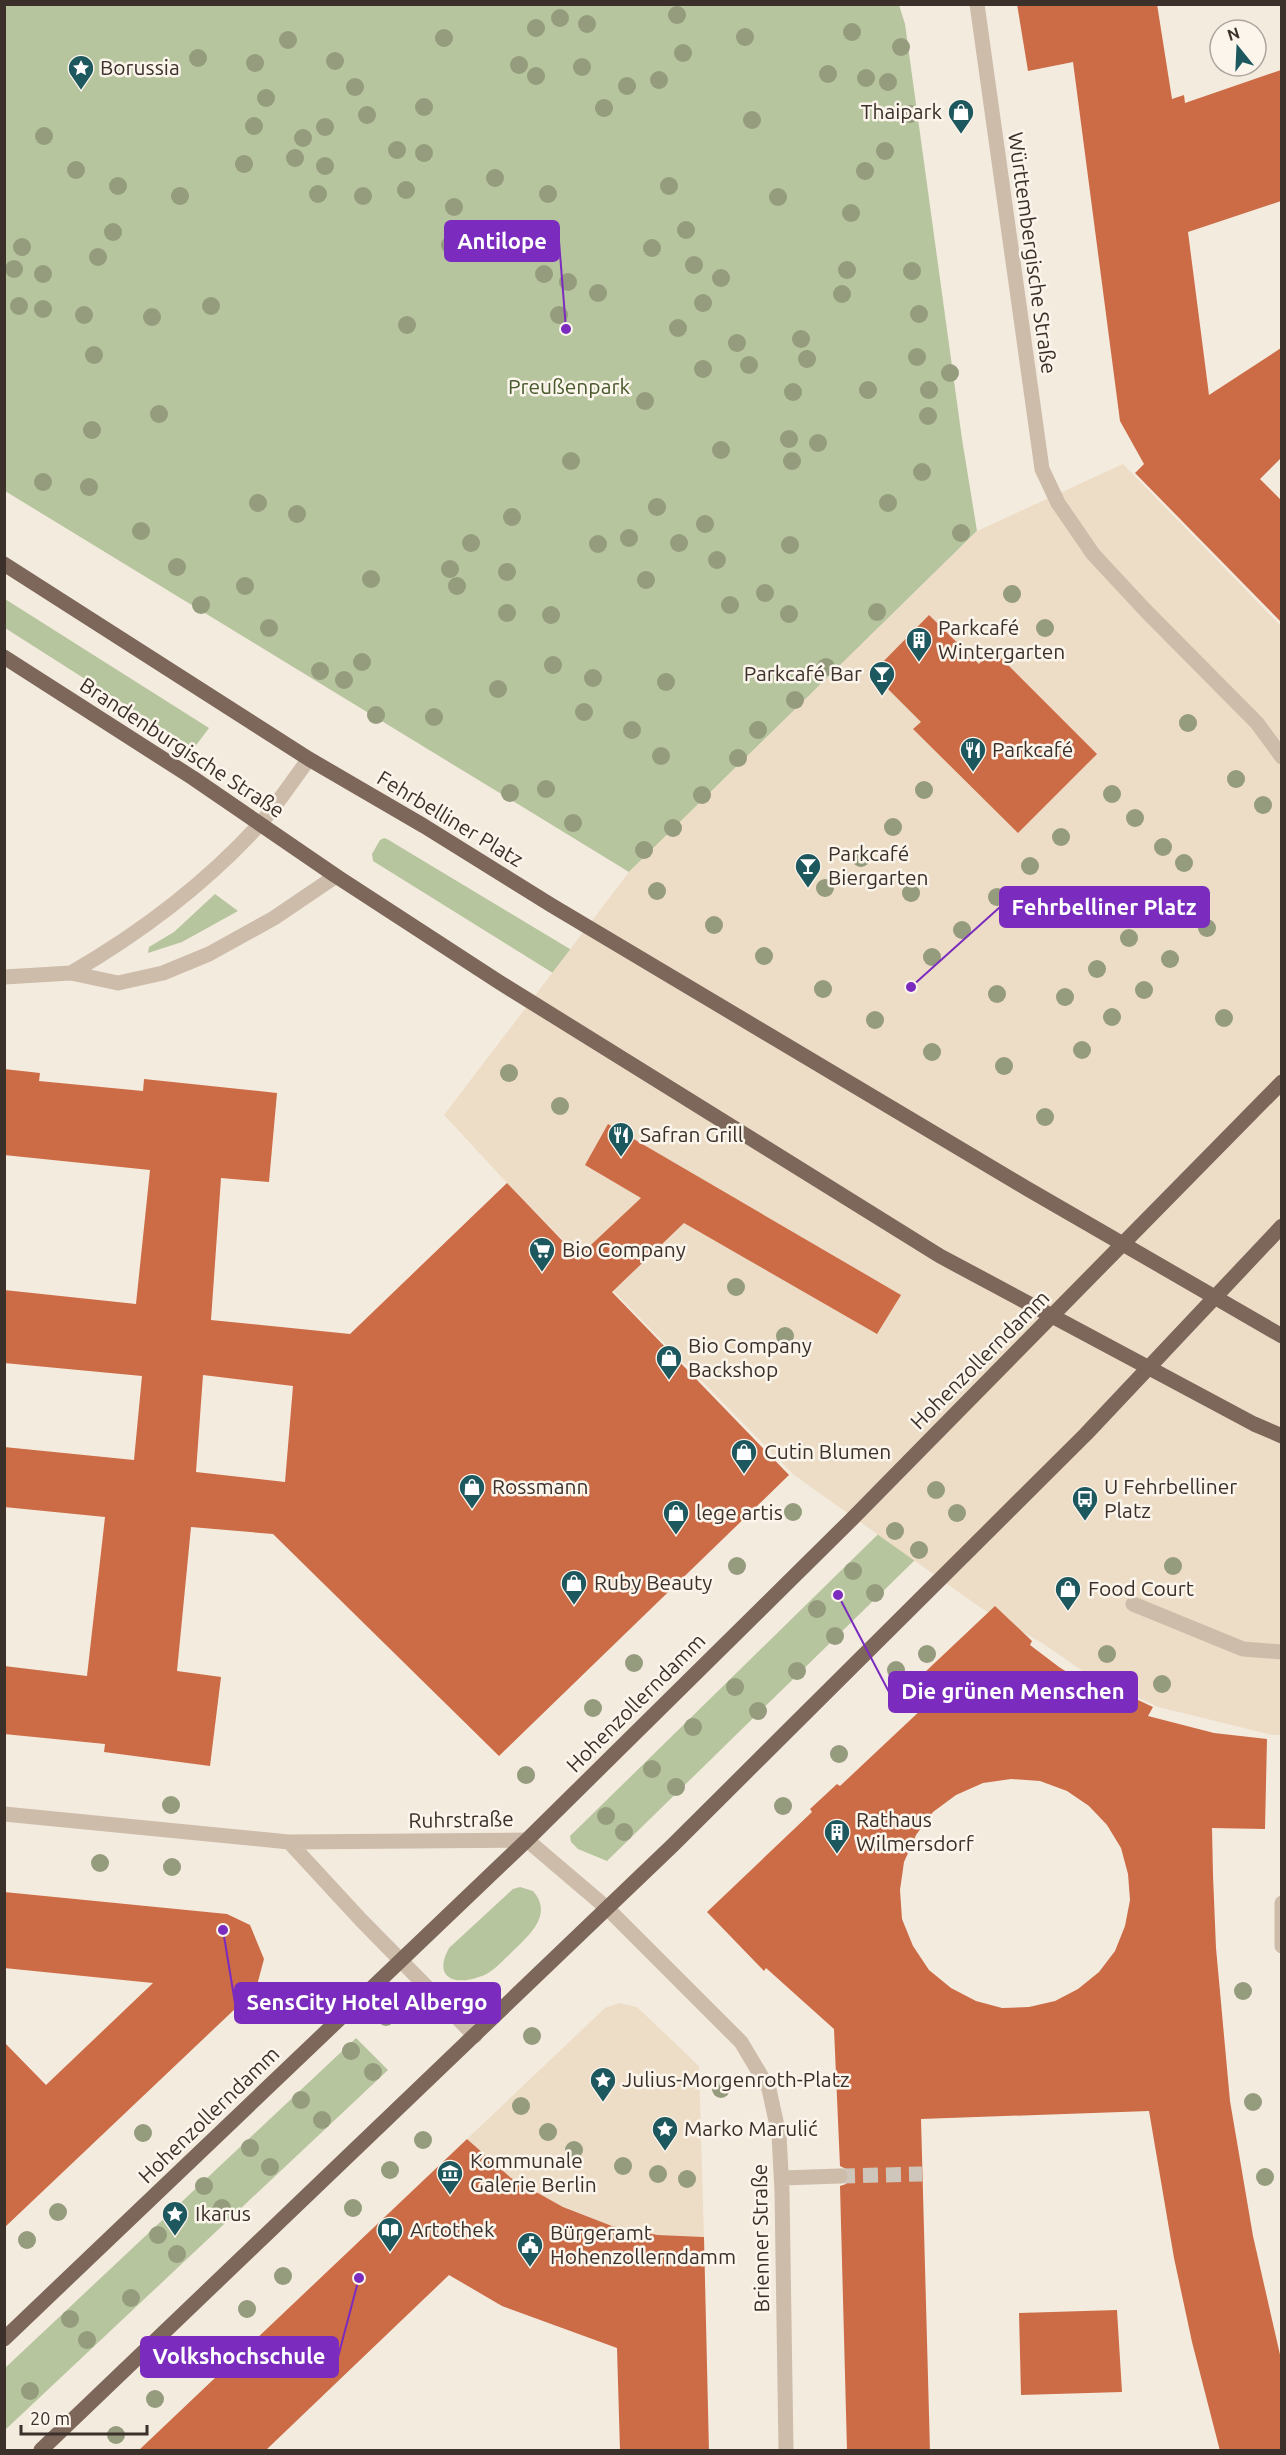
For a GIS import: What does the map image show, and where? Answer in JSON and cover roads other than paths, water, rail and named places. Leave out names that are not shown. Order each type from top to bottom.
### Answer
[{"type":"main road","points":[[4,564],[309,759]]},
{"type":"main road","name":"Brandenburgische Straße","points":[[4,657],[193,778],[336,876]]},
{"type":"main road","name":"Fehrbelliner Platz","points":[[309,759],[424,826],[560,911],[1281,1336]]},
{"type":"main road","points":[[336,876],[499,982],[931,1251],[1254,1424],[1281,1436]]},
{"type":"main road","name":"Hohenzollerndamm","points":[[4,2339],[527,1840],[1053,1316],[1281,1082]]},
{"type":"main road","points":[[41,2451],[609,1909],[1150,1368],[1281,1227]]},
{"type":"street","name":"Württembergische Straße","points":[[977,4],[1042,469],[1058,503],[1078,535],[1109,572],[1257,723]]},
{"type":"street","points":[[1257,723],[1281,738]]},
{"type":"street","points":[[1257,723],[1281,757]]},
{"type":"street","points":[[71,973],[120,944],[212,870],[260,824],[309,759]]},
{"type":"street","points":[[4,977],[71,973],[118,983],[163,973],[209,954],[266,923],[336,876]]},
{"type":"street","points":[[1133,1604],[1243,1649],[1281,1652]]},
{"type":"street","name":"Ruhrstraße","points":[[4,1814],[289,1842],[527,1840],[609,1909]]},
{"type":"street","points":[[289,1842],[401,1962],[476,2036]]},
{"type":"street","points":[[1281,1903],[1281,1946]]},
{"type":"street","name":"Brienner Straße","points":[[609,1909],[741,2042],[769,2089],[779,2135],[782,2178],[786,2451]]},
{"type":"street","points":[[782,2178],[840,2176]]},
{"type":"tunnel","points":[[840,2176],[922,2174]]},
{"type":"place","name":"Borussia","points":[[81,91]]},
{"type":"place","name":"Thaipark","points":[[961,135]]},
{"type":"place","name":"Antilope","points":[[566,329]]},
{"type":"place","name":"Parkcafé Wintergarten","points":[[919,663]]},
{"type":"place","name":"Parkcafé Bar","points":[[882,697]]},
{"type":"place","name":"Parkcafé","points":[[973,773]]},
{"type":"place","name":"Parkcafé Biergarten","points":[[808,889]]},
{"type":"place","name":"Fehrbelliner Platz","points":[[911,987]]},
{"type":"place","name":"Safran Grill","points":[[621,1158]]},
{"type":"place","name":"Bio Company","points":[[542,1273]]},
{"type":"place","name":"Bio Company Backshop","points":[[669,1381]]},
{"type":"place","name":"Cutin Blumen","points":[[744,1475]]},
{"type":"place","name":"Rossmann","points":[[472,1510]]},
{"type":"place","name":"U Fehrbelliner Platz","points":[[1085,1522]]},
{"type":"place","name":"lege artis","points":[[676,1536]]},
{"type":"place","name":"Die grünen Menschen","points":[[838,1595]]},
{"type":"place","name":"Ruby Beauty","points":[[574,1606]]},
{"type":"place","name":"Food Court","points":[[1068,1612]]},
{"type":"place","name":"Rathaus Wilmersdorf","points":[[837,1855]]},
{"type":"place","name":"SensCity Hotel Albergo","points":[[223,1930]]},
{"type":"place","name":"Julius-Morgenroth-Platz","points":[[603,2103]]},
{"type":"place","name":"Marko Marulić","points":[[665,2152]]},
{"type":"place","name":"Kommunale Galerie Berlin","points":[[450,2196]]},
{"type":"place","name":"Ikarus","points":[[175,2237]]},
{"type":"place","name":"Artothek","points":[[390,2253]]},
{"type":"place","name":"Bürgeramt Hohenzollerndamm","points":[[530,2268]]},
{"type":"place","name":"Volkshochschule","points":[[359,2278]]},
{"type":"park label","name":"Preußenpark","points":[[569,387]]}]
